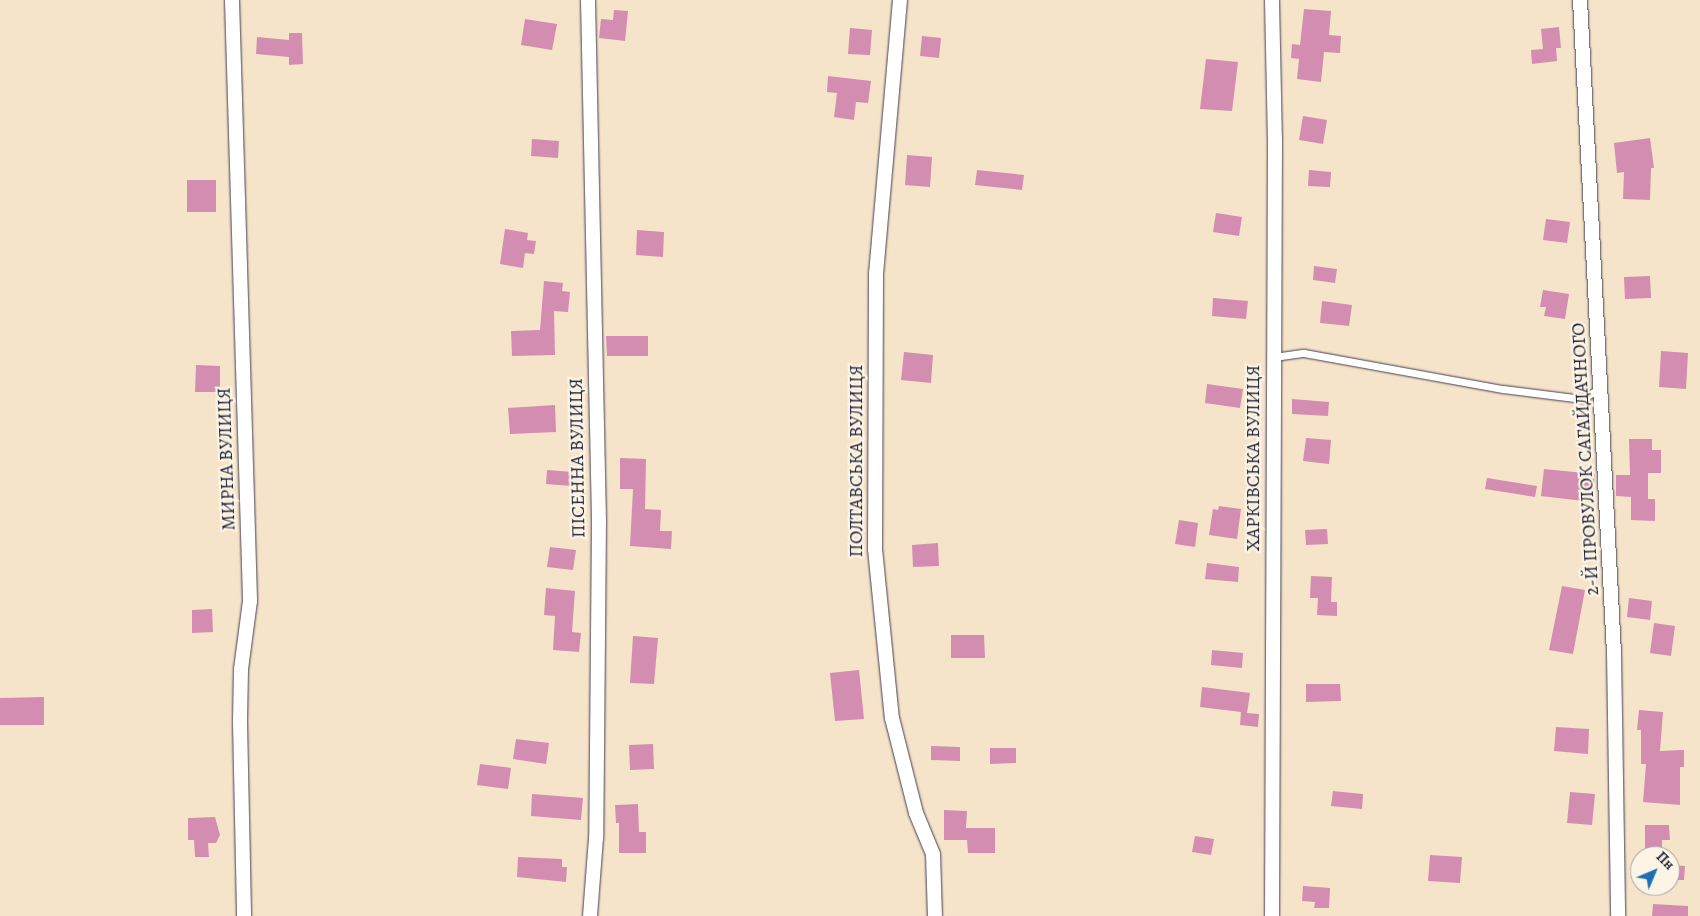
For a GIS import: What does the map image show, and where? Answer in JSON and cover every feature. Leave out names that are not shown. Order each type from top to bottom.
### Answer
[{"type":"street","name":"МИРНА ВУЛИЦЯ","points":[[232,0],[250,600],[241,669],[240,722],[244,916]]},
{"type":"street","name":"ПІСЕННА ВУЛИЦЯ","points":[[588,0],[599,521],[596,838],[590,916]]},
{"type":"street","name":"ПОЛТАВСЬКА ВУЛИЦЯ","points":[[900,0],[876,273],[875,549],[892,718],[916,812],[933,854],[935,916]]},
{"type":"street","name":"ХАРКІВСЬКА ВУЛИЦЯ","points":[[1272,0],[1272,916]]},
{"type":"street","name":"2-Й ПРОВУЛОК САГАЙДАЧНОГО","points":[[1580,0],[1603,386],[1614,653],[1618,916]]},
{"type":"lane","points":[[1273,357],[1304,353],[1503,389],[1582,399],[1603,386]]},
{"type":"building","points":[[1304,9],[1331,11],[1329,35],[1341,36],[1340,53],[1324,52],[1321,82],[1297,79],[1299,59],[1291,58],[1292,44],[1300,45]]},
{"type":"building","points":[[614,10],[628,11],[625,41],[599,38],[601,19],[613,20]]},
{"type":"building","points":[[525,19],[557,24],[552,50],[521,45]]},
{"type":"building","points":[[1559,27],[1561,48],[1556,48],[1557,61],[1532,64],[1531,50],[1543,49],[1541,29]]},
{"type":"building","points":[[850,28],[872,30],[870,55],[848,54]]},
{"type":"building","points":[[289,33],[302,33],[303,64],[289,65],[289,57],[256,54],[257,37],[289,40]]},
{"type":"building","points":[[922,36],[941,38],[939,58],[920,56]]},
{"type":"building","points":[[1206,59],[1238,62],[1232,111],[1200,109]]},
{"type":"building","points":[[828,76],[871,81],[868,103],[856,102],[854,120],[834,117],[837,93],[827,92]]},
{"type":"building","points":[[1303,116],[1327,120],[1323,144],[1299,140]]},
{"type":"building","points":[[1650,138],[1654,168],[1651,168],[1650,200],[1623,199],[1624,172],[1617,173],[1614,143]]},
{"type":"building","points":[[532,139],[559,141],[558,158],[531,156]]},
{"type":"building","points":[[907,155],[932,157],[930,187],[905,185]]},
{"type":"building","points":[[977,170],[1024,175],[1022,190],[975,185]]},
{"type":"building","points":[[1309,170],[1331,172],[1330,187],[1308,186]]},
{"type":"building","points":[[187,180],[216,180],[216,212],[187,212]]},
{"type":"building","points":[[1216,213],[1242,217],[1239,236],[1213,232]]},
{"type":"building","points":[[1546,219],[1570,222],[1567,243],[1543,240]]},
{"type":"building","points":[[505,229],[528,233],[527,240],[536,241],[534,254],[525,253],[523,268],[500,264]]},
{"type":"building","points":[[637,230],[664,232],[663,257],[636,255]]},
{"type":"building","points":[[1314,266],[1337,269],[1335,283],[1313,280]]},
{"type":"building","points":[[1650,276],[1651,298],[1625,299],[1624,277]]},
{"type":"building","points":[[544,281],[563,283],[562,291],[570,292],[568,312],[554,311],[555,355],[512,356],[511,331],[540,330]]},
{"type":"building","points":[[1543,290],[1569,294],[1565,319],[1544,316],[1546,307],[1540,307]]},
{"type":"building","points":[[1213,298],[1248,301],[1246,319],[1212,316]]},
{"type":"building","points":[[1322,301],[1352,305],[1349,326],[1320,323]]},
{"type":"building","points":[[606,336],[648,336],[648,356],[607,356]]},
{"type":"building","points":[[1661,351],[1688,353],[1686,389],[1659,387]]},
{"type":"building","points":[[904,352],[933,355],[931,383],[901,380]]},
{"type":"building","points":[[196,365],[220,366],[220,392],[195,392]]},
{"type":"building","points":[[1207,384],[1243,389],[1240,408],[1205,403]]},
{"type":"building","points":[[1292,399],[1329,402],[1328,416],[1292,414]]},
{"type":"building","points":[[555,405],[556,432],[510,434],[508,408]]},
{"type":"building","points":[[1306,438],[1331,440],[1329,464],[1303,461]]},
{"type":"building","points":[[1629,439],[1652,439],[1652,450],[1661,450],[1661,473],[1648,473],[1648,499],[1655,499],[1655,521],[1631,520],[1631,497],[1616,496],[1616,475],[1630,475]]},
{"type":"building","points":[[620,458],[646,459],[645,509],[661,510],[660,531],[672,531],[671,549],[630,546],[633,489],[620,489]]},
{"type":"building","points":[[1544,469],[1595,474],[1592,502],[1541,496]]},
{"type":"building","points":[[547,470],[573,472],[572,486],[546,484]]},
{"type":"building","points":[[1487,478],[1537,486],[1535,497],[1485,489]]},
{"type":"building","points":[[1219,506],[1241,509],[1237,539],[1209,535],[1213,509],[1218,510]]},
{"type":"building","points":[[1179,520],[1198,523],[1195,547],[1175,544]]},
{"type":"building","points":[[1327,529],[1328,544],[1306,545],[1305,530]]},
{"type":"building","points":[[938,543],[939,566],[913,567],[912,545]]},
{"type":"building","points":[[550,547],[576,550],[573,570],[547,567]]},
{"type":"building","points":[[1207,563],[1239,567],[1238,582],[1205,579]]},
{"type":"building","points":[[1311,576],[1332,577],[1331,602],[1337,602],[1337,616],[1317,615],[1318,598],[1310,598]]},
{"type":"building","points":[[1562,586],[1585,590],[1573,654],[1549,650]]},
{"type":"building","points":[[546,588],[575,591],[572,632],[581,633],[579,652],[553,650],[555,616],[544,615]]},
{"type":"building","points":[[1629,598],[1652,601],[1650,620],[1627,617]]},
{"type":"building","points":[[212,609],[213,632],[192,633],[192,610]]},
{"type":"building","points":[[1654,623],[1675,626],[1671,656],[1650,653]]},
{"type":"building","points":[[951,635],[984,635],[985,658],[951,658]]},
{"type":"building","points":[[633,636],[658,638],[654,684],[630,683]]},
{"type":"building","points":[[1212,650],[1243,653],[1242,668],[1211,665]]},
{"type":"building","points":[[859,670],[864,719],[835,721],[830,673]]},
{"type":"building","points":[[1306,684],[1340,684],[1341,701],[1306,702]]},
{"type":"building","points":[[1202,687],[1250,693],[1247,713],[1259,714],[1258,727],[1240,725],[1241,712],[1200,707]]},
{"type":"building","points":[[44,697],[44,725],[0,725],[0,698]]},
{"type":"building","points":[[1639,710],[1663,712],[1660,751],[1684,750],[1684,767],[1680,767],[1680,805],[1643,802],[1646,764],[1641,764],[1641,730],[1637,730]]},
{"type":"building","points":[[1556,727],[1589,729],[1588,754],[1554,751]]},
{"type":"building","points":[[516,739],[549,743],[546,764],[513,759]]},
{"type":"building","points":[[653,744],[654,769],[630,770],[629,745]]},
{"type":"building","points":[[931,746],[960,747],[960,761],[931,760]]},
{"type":"building","points":[[990,748],[1016,748],[1016,763],[990,764]]},
{"type":"building","points":[[480,764],[511,768],[508,789],[477,785]]},
{"type":"building","points":[[1333,791],[1363,794],[1362,809],[1331,806]]},
{"type":"building","points":[[1570,792],[1595,794],[1592,825],[1567,823]]},
{"type":"building","points":[[532,794],[583,798],[581,820],[531,816]]},
{"type":"building","points":[[638,804],[639,832],[646,832],[646,853],[619,853],[619,823],[616,823],[615,805]]},
{"type":"building","points":[[944,810],[967,811],[966,828],[995,828],[995,853],[968,853],[967,840],[944,840]]},
{"type":"building","points":[[215,817],[220,835],[216,843],[208,843],[209,857],[195,857],[194,840],[188,840],[188,818]]},
{"type":"building","points":[[1645,825],[1669,825],[1670,840],[1662,840],[1662,846],[1645,846]]},
{"type":"building","points":[[1195,836],[1214,839],[1211,855],[1192,852]]},
{"type":"building","points":[[1430,855],[1462,857],[1460,883],[1428,881]]},
{"type":"building","points":[[518,857],[562,859],[562,867],[567,867],[566,882],[517,877]]},
{"type":"building","points":[[1680,866],[1685,866],[1684,880],[1680,880]]},
{"type":"building","points":[[1303,886],[1330,888],[1329,908],[1314,908],[1315,902],[1302,901]]},
{"type":"building","points":[[1653,904],[1688,906],[1688,916],[1652,916]]}]
